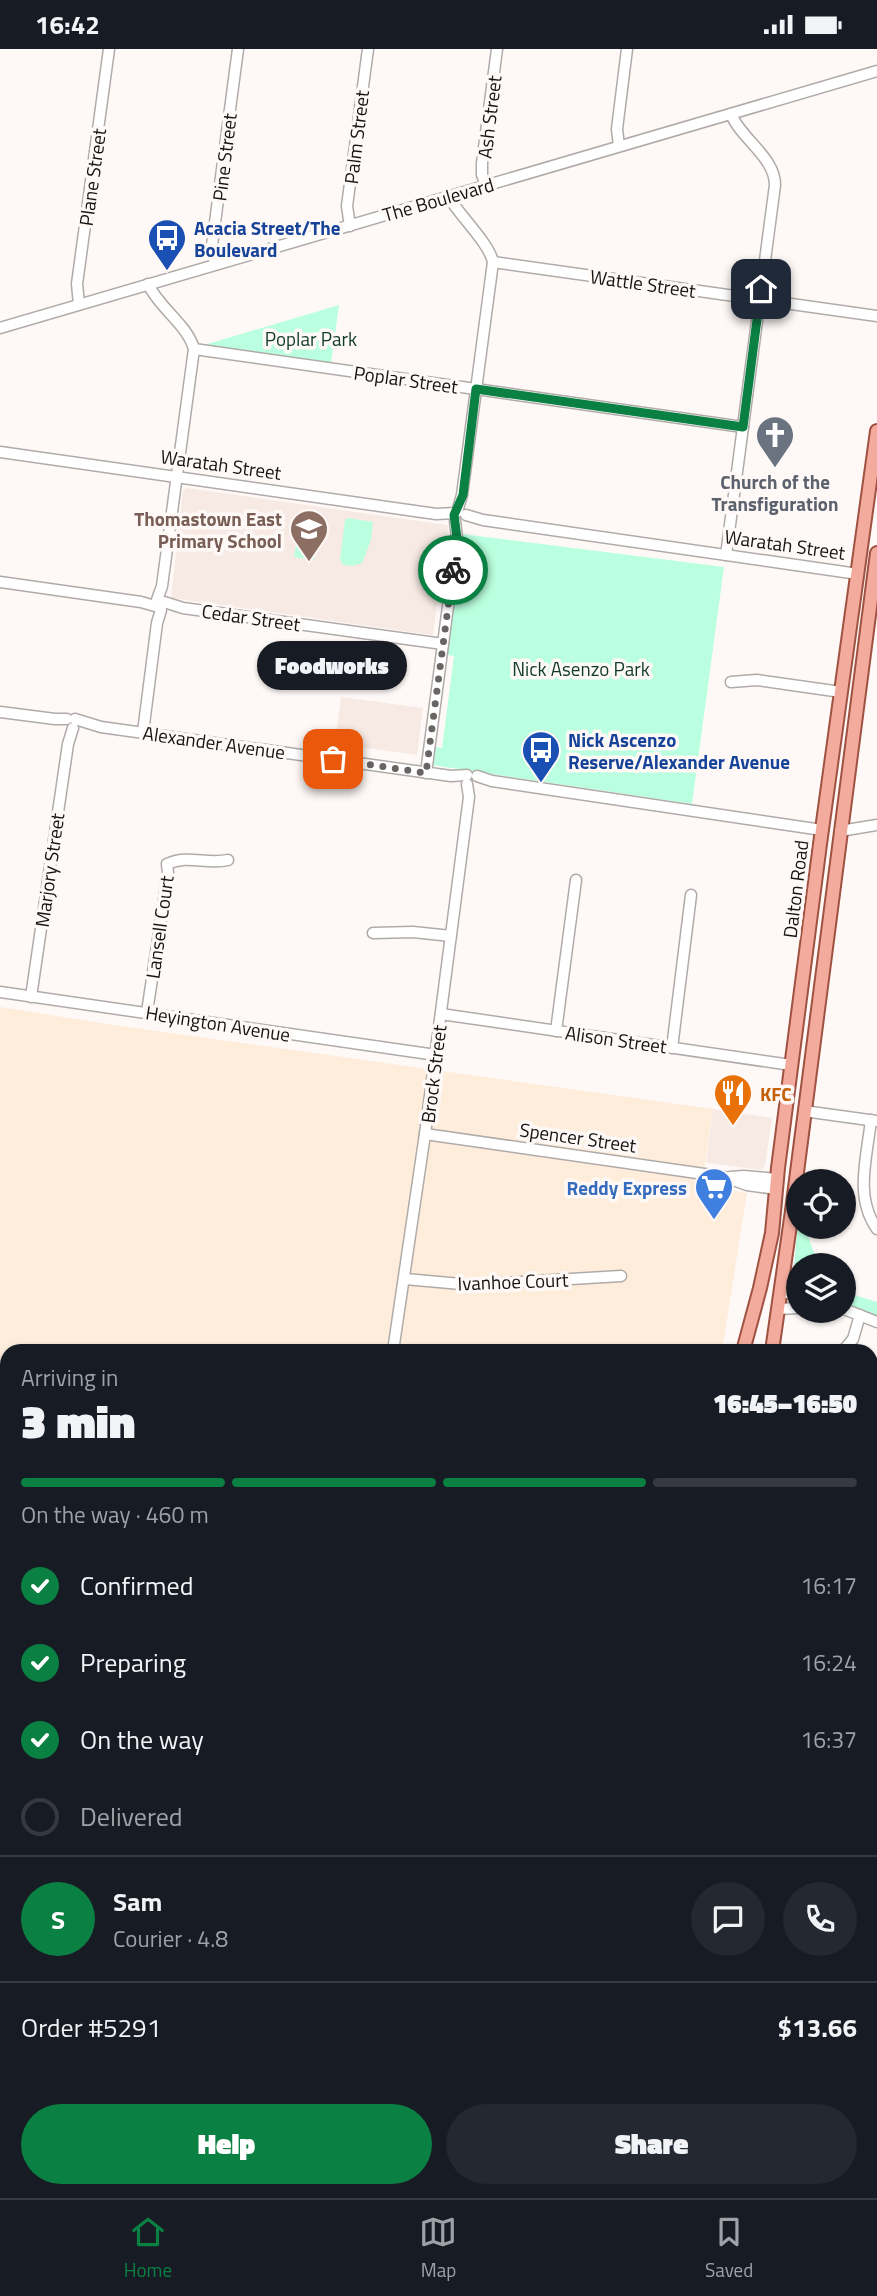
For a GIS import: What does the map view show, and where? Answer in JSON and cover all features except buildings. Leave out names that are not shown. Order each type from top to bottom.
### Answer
[{"type":"main road","name":"Dalton Road","points":[[745,1344],[772,1233],[791,1065],[877,431]]},
{"type":"main road","name":"Dalton Road","points":[[796,1169],[877,553]]},
{"type":"main road","name":"Waratah Street","points":[[858,574],[874,576]]},
{"type":"main road","points":[[822,830],[840,831]]},
{"type":"main road","name":"Spencer Street","points":[[777,1184],[786,1186]]},
{"type":"main road","name":"Dalton Road","points":[[773,1344],[788,1239]]},
{"type":"street","name":"Plane Street","points":[[79,304],[77,284],[108,49]]},
{"type":"street","name":"Pine Street","points":[[215,264],[212,245],[238,49]]},
{"type":"street","name":"Palm Street","points":[[349,226],[346,211],[368,49]]},
{"type":"street","name":"Ash Street","points":[[486,185],[482,175],[482,163],[497,49]]},
{"type":"street","points":[[619,146],[617,129],[627,49]]},
{"type":"street","name":"The Boulevard","points":[[0,327],[877,71]]},
{"type":"street","points":[[726,555],[775,185],[774,174],[735,124],[731,114]]},
{"type":"street","points":[[426,773],[493,262],[489,251],[448,197]]},
{"type":"street","name":"Wattle Street","points":[[493,262],[877,316]]},
{"type":"street","points":[[143,733],[194,349],[190,339],[155,297],[148,284]]},
{"type":"street","name":"Poplar Street","points":[[194,349],[743,427]]},
{"type":"street","name":"Waratah Street","points":[[0,452],[858,574]]},
{"type":"street","name":"Cedar Street","points":[[0,582],[443,644]]},
{"type":"street","points":[[731,682],[757,680],[841,692]]},
{"type":"street","name":"Alexander Avenue","points":[[0,712],[70,725],[101,727],[471,781],[492,781],[822,830]]},
{"type":"street","name":"Marjory Street","points":[[31,996],[70,725]]},
{"type":"street","name":"Brock Street","points":[[394,1344],[436,1055],[471,781]]},
{"type":"street","points":[[840,831],[877,825]]},
{"type":"street","name":"Lansell Court","points":[[147,1012],[168,873],[167,864],[179,858],[214,863],[228,860]]},
{"type":"street","points":[[556,1031],[576,880]]},
{"type":"street","points":[[671,1048],[691,895]]},
{"type":"street","points":[[373,933],[413,932],[451,936]]},
{"type":"street","name":"Heyington Avenue","points":[[0,992],[436,1055]]},
{"type":"street","name":"Alison Street","points":[[441,1014],[791,1065]]},
{"type":"street","points":[[804,1111],[874,1121],[863,1185],[866,1209],[877,1229]]},
{"type":"street","name":"Spencer Street","points":[[425,1134],[726,1177],[744,1176],[777,1184]]},
{"type":"street","name":"Ivanhoe Court","points":[[405,1279],[471,1285],[621,1276]]},
{"type":"street","points":[[781,1291],[786,1292]]},
{"type":"street","points":[[778,1309],[786,1309]]},
{"type":"street","points":[[856,1314],[877,1322]]},
{"type":"street","points":[[849,1344],[860,1315]]},
{"type":"shaded area","name":"Thomastown East Primary School","points":[[187,488],[447,525],[433,635],[171,598],[183,490]]},
{"type":"shaded area","points":[[341,697],[423,708],[417,755],[335,744]]},
{"type":"shaded area","points":[[0,1007],[713,1109],[702,1185],[747,1193],[723,1344],[0,1344]]},
{"type":"shaded area","points":[[713,1109],[772,1118],[765,1166],[762,1170],[706,1163]]},
{"type":"green space","name":"Poplar Park","points":[[339,305],[331,364],[204,345]]},
{"type":"green space","points":[[348,518],[373,522],[371,540],[362,563],[352,566],[343,565],[340,560],[345,520]]},
{"type":"green space","points":[[300,520],[319,523],[314,560],[294,557]]},
{"type":"green space","name":"Nick Asenzo Park","points":[[462,534],[724,567],[692,804],[432,765],[434,747],[442,748],[454,656],[447,655]]},
{"type":"green space","points":[[796,1239],[809,1239],[814,1253],[795,1253]]},
{"type":"green space","points":[[856,1296],[877,1302],[877,1317],[856,1309]]},
{"type":"way so far","points":[[333,759],[426,773],[453,570]]},
{"type":"place","name":"Acacia Street/The Boulevard","points":[[167,272]]},
{"type":"place","name":"Church of the Transfiguration","points":[[775,469]]},
{"type":"place","name":"Thomastown East Primary School","points":[[309,563]]},
{"type":"place","name":"Foodworks","points":[[333,759]]},
{"type":"place","name":"Nick Ascenzo Reserve/Alexander Avenue","points":[[541,784]]},
{"type":"place","name":"KFC","points":[[733,1127]]},
{"type":"place","name":"Reddy Express","points":[[714,1221]]},
{"type":"route","points":[[453,570],[457,538],[454,515],[463,495],[476,389],[743,427],[761,289]]}]
